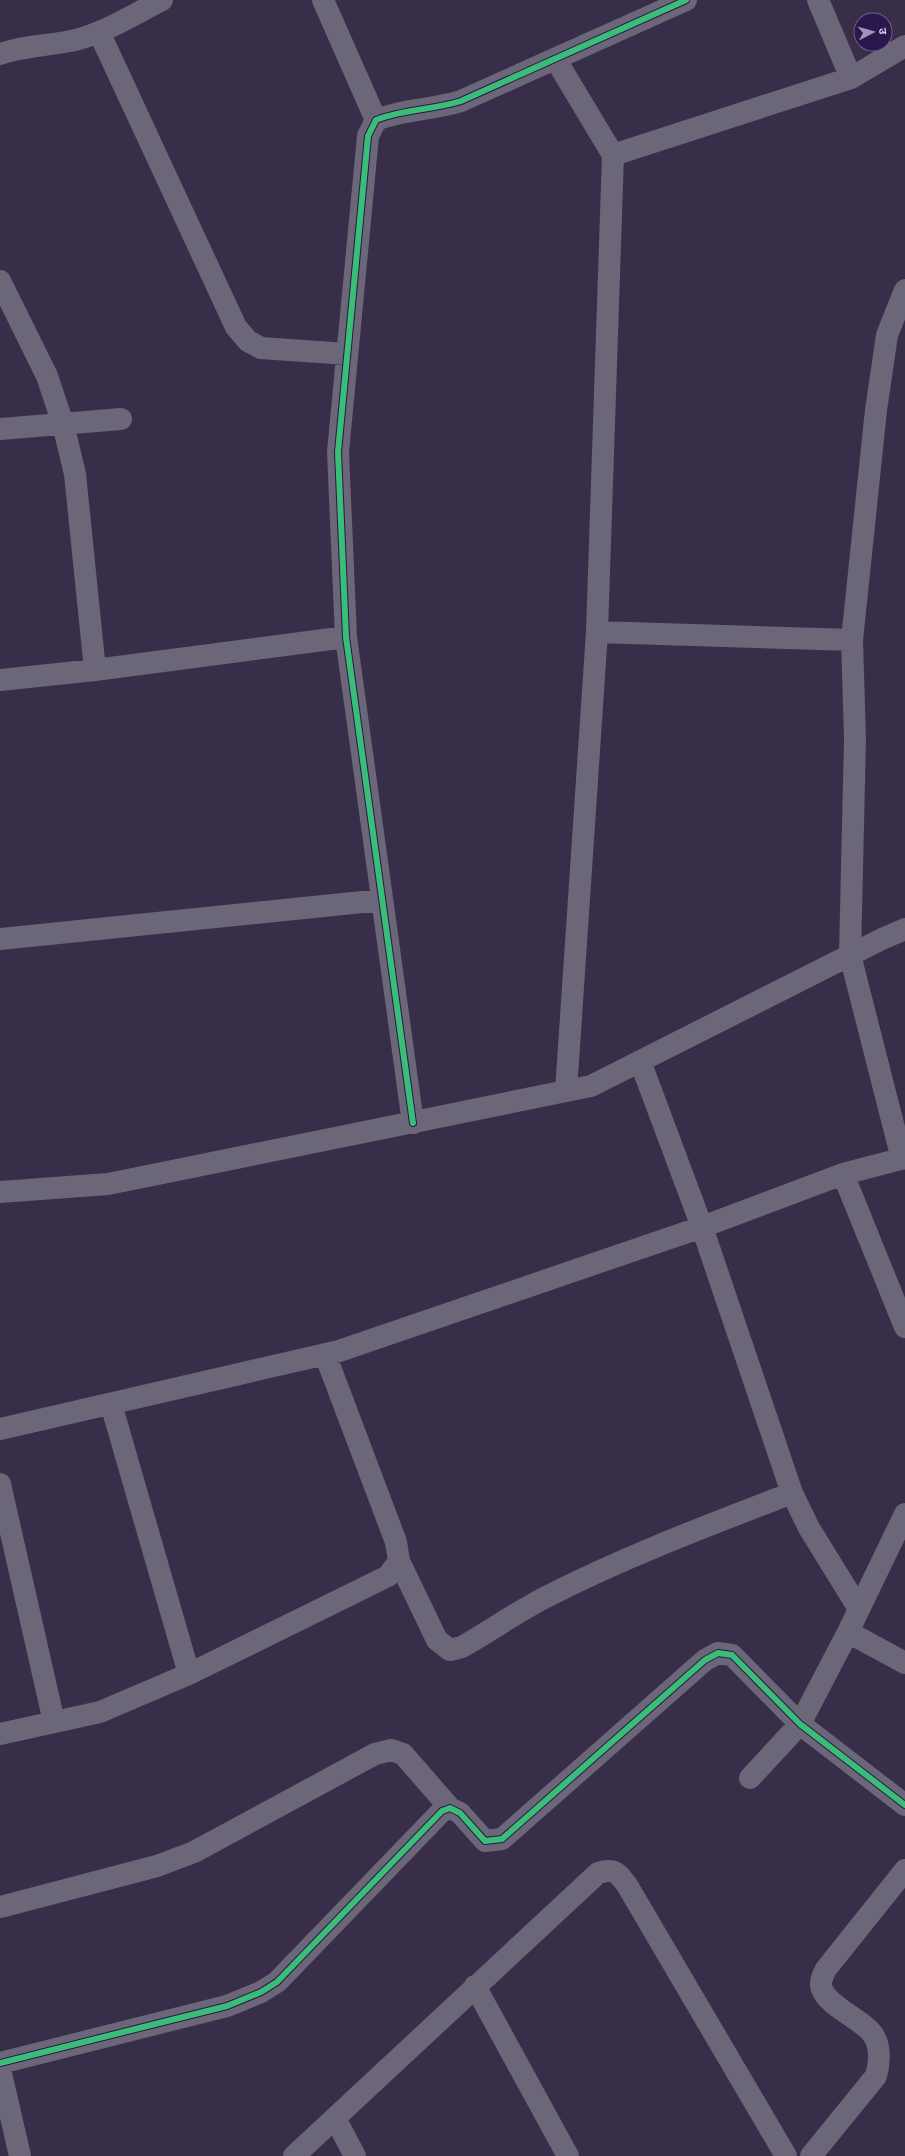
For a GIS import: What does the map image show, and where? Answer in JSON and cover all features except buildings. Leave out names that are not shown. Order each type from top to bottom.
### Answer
[{"type":"street","points":[[0,54],[13,49],[57,45],[99,32],[162,0]]},
{"type":"street","points":[[323,0],[376,120]]},
{"type":"street","points":[[413,1123],[346,637],[338,452],[365,149],[368,136],[376,120],[389,114],[442,107],[461,101],[556,60],[686,0]]},
{"type":"street","points":[[818,0],[851,78]]},
{"type":"street","points":[[99,32],[236,327],[248,341],[261,348],[347,354]]},
{"type":"street","points":[[613,155],[851,78],[905,46]]},
{"type":"street","points":[[556,60],[613,155],[597,632],[566,1091]]},
{"type":"street","points":[[0,281],[47,376],[63,424],[75,474],[95,670]]},
{"type":"street","points":[[0,1429],[339,1351],[702,1227],[843,1174],[904,1159],[850,955],[855,739],[852,640],[877,403],[887,335],[905,290]]},
{"type":"street","points":[[0,429],[121,419]]},
{"type":"street","points":[[597,632],[852,640]]},
{"type":"street","points":[[0,680],[95,670],[346,637]]},
{"type":"street","points":[[0,939],[382,900]]},
{"type":"street","points":[[0,1192],[108,1184],[591,1086],[850,955],[905,929]]},
{"type":"street","points":[[640,1061],[702,1227],[792,1493],[810,1528],[859,1609]]},
{"type":"street","points":[[843,1174],[905,1326]]},
{"type":"street","points":[[325,1354],[396,1542],[399,1561],[437,1640],[450,1650],[462,1647],[544,1598],[595,1573],[655,1546],[792,1493]]},
{"type":"street","points":[[111,1404],[189,1674]]},
{"type":"street","points":[[0,1484],[54,1722]]},
{"type":"street","points":[[750,1778],[800,1724],[848,1632],[905,1514]]},
{"type":"street","points":[[0,1734],[100,1712],[189,1674],[388,1576],[399,1561]]},
{"type":"street","points":[[848,1632],[905,1663]]},
{"type":"street","points":[[0,1907],[157,1866],[194,1852],[375,1754],[392,1750],[403,1754],[450,1808],[460,1813],[485,1841],[493,1842],[502,1839],[705,1660],[718,1653],[732,1655],[800,1724],[905,1805]]},
{"type":"street","points":[[0,2063],[227,2006],[261,1992],[277,1982],[435,1816],[450,1808]]},
{"type":"street","points":[[294,2156],[598,1873],[608,1870],[618,1873],[627,1885],[786,2156]]},
{"type":"street","points":[[812,2156],[876,2076],[879,2064],[878,2048],[871,2032],[830,2000],[822,1990],[822,1978],[826,1968],[905,1870]]},
{"type":"street","points":[[475,1986],[568,2156]]},
{"type":"street","points":[[0,2069],[20,2156]]},
{"type":"street","points":[[335,2118],[355,2156]]},
{"type":"cycle path","points":[[413,1123],[346,637],[338,452],[368,136],[376,120],[386,116],[461,101],[686,0]]},
{"type":"cycle path","points":[[0,2063],[227,2006],[261,1992],[277,1982],[442,1811],[450,1808],[460,1813],[485,1841],[502,1839],[705,1660],[718,1653],[732,1655],[800,1724],[905,1805]]}]
